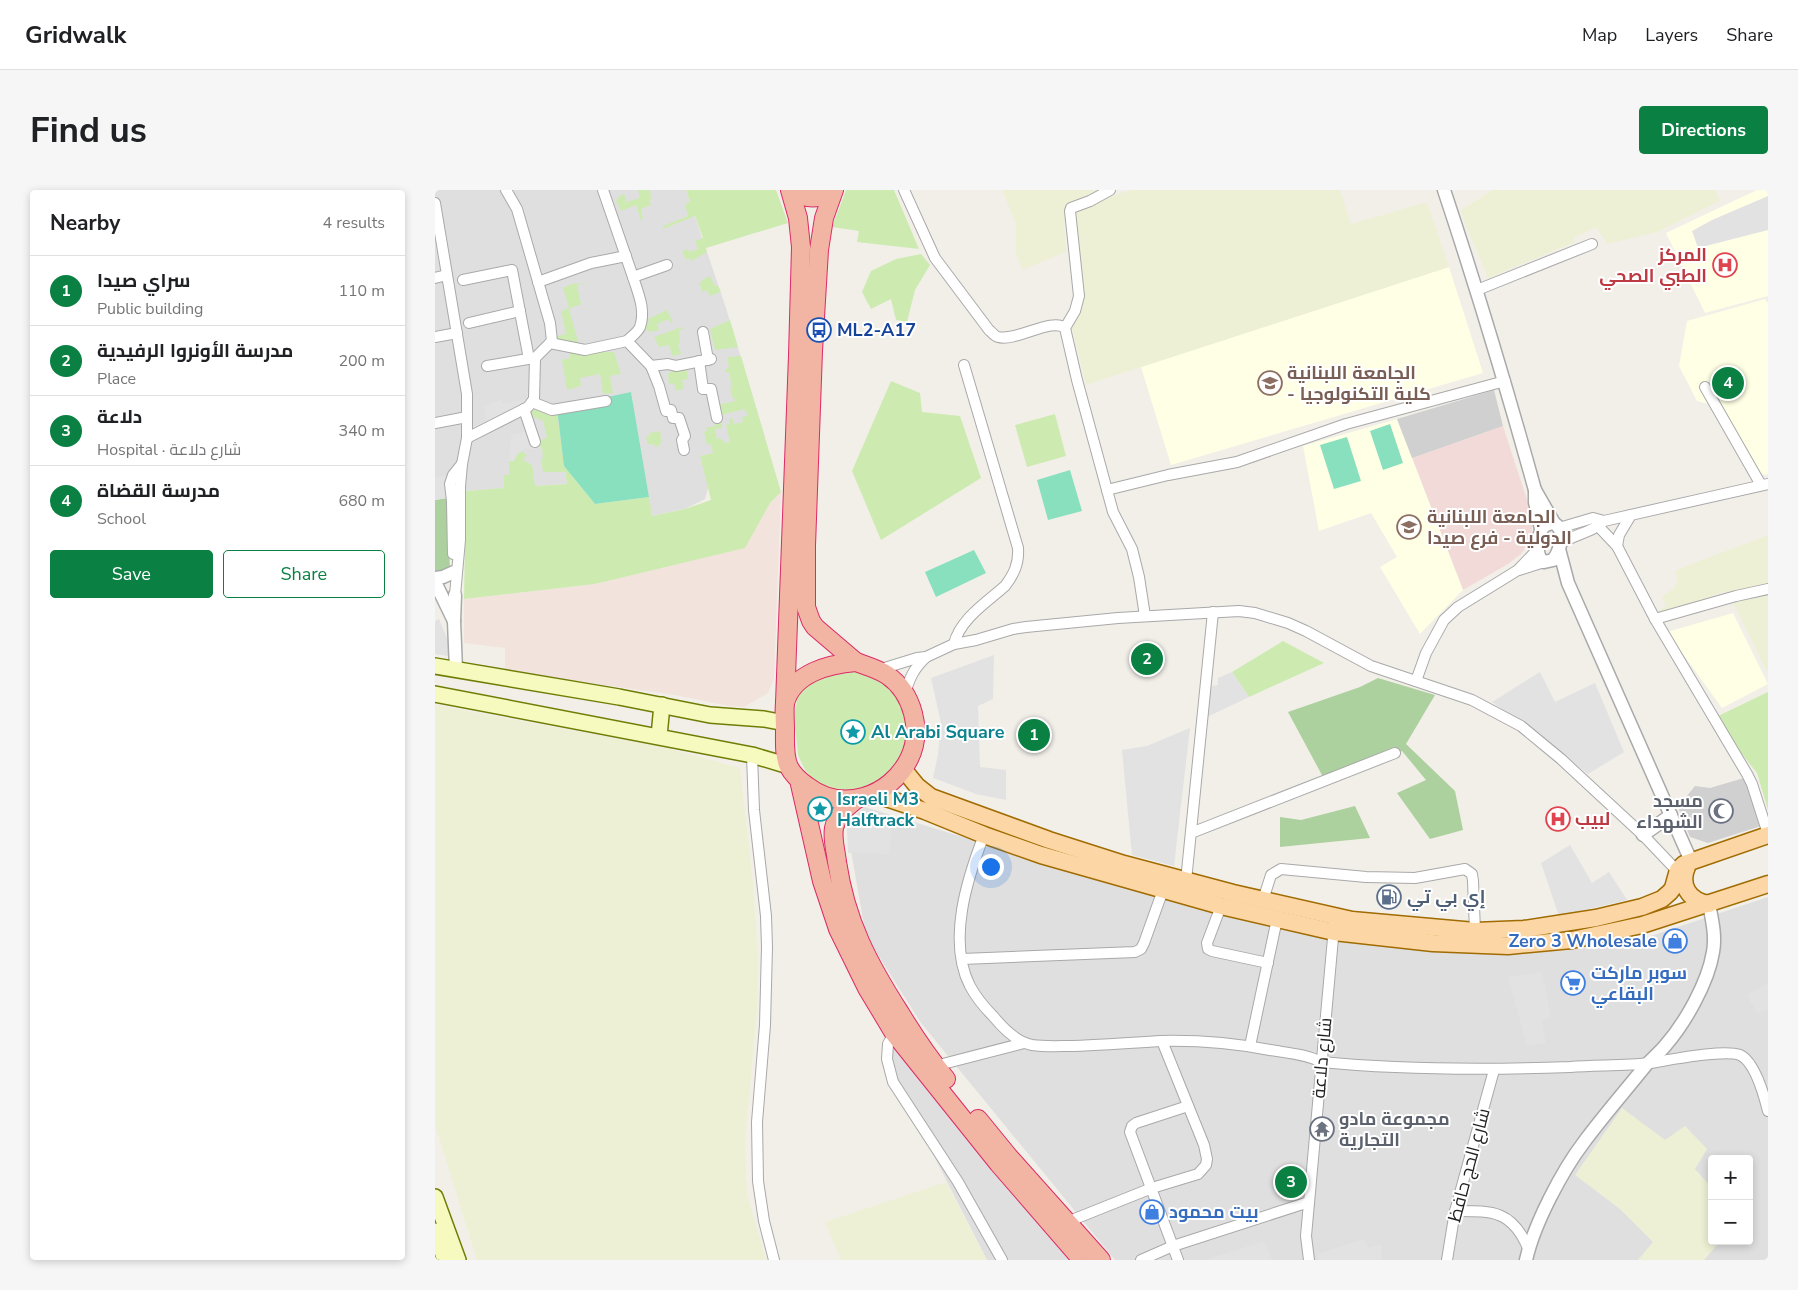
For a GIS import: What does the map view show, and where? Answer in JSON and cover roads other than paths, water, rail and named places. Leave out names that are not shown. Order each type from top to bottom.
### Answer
[{"type":"highway","points":[[792,190],[811,198],[820,197],[833,190]]},
{"type":"highway","points":[[792,190],[798,218],[801,247],[785,740],[809,827],[821,881],[838,929],[856,968],[894,1033],[998,1163],[1082,1260]]},
{"type":"highway","points":[[833,190],[824,218],[819,250],[807,507],[807,607],[811,622],[815,627],[856,662],[878,670],[898,684],[913,712],[916,732],[913,752],[895,780],[842,812],[834,829],[844,897],[862,949],[877,979],[935,1066],[1009,1157],[1101,1260]]},
{"type":"highway","points":[[785,703],[793,688],[807,675],[825,667],[856,662]]},
{"type":"highway","points":[[794,773],[822,795],[840,799],[866,797]]},
{"type":"highway","points":[[809,827],[813,822],[824,820],[834,829]]},
{"type":"main road","points":[[435,666],[710,715],[785,724]]},
{"type":"main road","points":[[435,694],[752,755],[794,773]]},
{"type":"main road","points":[[659,736],[662,705]]},
{"type":"main road","points":[[903,770],[917,786],[931,797],[1073,856],[1163,890],[1277,919],[1335,924],[1433,942],[1508,946],[1573,940],[1642,925],[1768,884]]},
{"type":"main road","points":[[866,797],[925,811],[984,835],[1073,856],[1124,864],[1263,900],[1335,924],[1352,920],[1475,932],[1524,929],[1596,918],[1642,907],[1662,899],[1670,892],[1681,874]]},
{"type":"main road","points":[[1709,904],[1692,898],[1685,888],[1680,866],[1768,834]]},
{"type":"main road","points":[[435,1197],[458,1260]]},
{"type":"main road","points":[[435,1231],[445,1260]]},
{"type":"street","points":[[487,366],[532,358],[550,342],[551,322],[517,209],[506,190]]},
{"type":"street","points":[[550,342],[585,350],[627,341],[640,328],[642,307],[603,190]]},
{"type":"street","points":[[904,190],[935,258],[995,336],[1010,337],[1057,324],[1065,328]]},
{"type":"street","points":[[1111,190],[1090,202],[1071,208],[1079,296],[1075,311],[1065,328],[1107,490],[1116,518],[1133,549],[1145,616]]},
{"type":"street","points":[[1443,190],[1505,381],[1535,490],[1535,502],[1541,530],[1538,558],[1546,562],[1568,584]]},
{"type":"street","points":[[435,203],[467,394],[467,438],[460,486],[460,540],[454,621],[457,670]]},
{"type":"street","points":[[1477,290],[1592,244]]},
{"type":"street","points":[[538,282],[591,263],[625,256]]},
{"type":"street","points":[[633,277],[667,265]]},
{"type":"street","points":[[463,280],[512,270],[532,358],[535,387],[534,399],[528,406],[467,438]]},
{"type":"street","points":[[435,278],[447,275]]},
{"type":"street","points":[[469,323],[520,311]]},
{"type":"street","points":[[703,332],[706,360],[703,390],[711,388],[717,418]]},
{"type":"street","points":[[435,337],[457,333]]},
{"type":"street","points":[[627,341],[651,366],[666,411],[671,410],[673,418],[679,418],[685,436],[682,440],[684,450]]},
{"type":"street","points":[[651,366],[668,364],[677,366],[706,360]]},
{"type":"street","points":[[954,644],[959,629],[966,621],[1005,586],[1017,565],[1019,556],[964,365]]},
{"type":"street","points":[[1107,490],[1168,475],[1237,462],[1346,424],[1505,381]]},
{"type":"street","points":[[1559,547],[1573,536],[1601,524],[1631,515],[1765,484],[1705,387]]},
{"type":"street","points":[[528,406],[552,410],[605,402]]},
{"type":"street","points":[[528,406],[535,442]]},
{"type":"street","points":[[435,424],[467,417]]},
{"type":"street","points":[[455,595],[453,587],[452,501],[450,484],[453,475],[462,464]]},
{"type":"street","points":[[1518,570],[1555,558],[1559,547],[1561,532],[1535,490]]},
{"type":"street","points":[[1617,546],[1619,534],[1631,515]]},
{"type":"street","points":[[1541,530],[1547,524],[1557,525],[1593,518],[1601,524],[1617,546],[1655,619],[1747,774],[1768,834]]},
{"type":"street","points":[[1559,547],[1568,584],[1691,861]]},
{"type":"street","points":[[1416,681],[1427,653],[1444,620],[1458,607],[1518,570],[1538,549]]},
{"type":"street","points":[[435,578],[443,577],[453,572]]},
{"type":"street","points":[[435,582],[454,621]]},
{"type":"street","points":[[1655,619],[1768,589]]},
{"type":"street","points":[[878,670],[926,657],[954,644],[976,640],[1013,629],[1145,616],[1239,611],[1255,612],[1306,630],[1371,666],[1472,700],[1521,726],[1561,759],[1643,834],[1681,874]]},
{"type":"street","points":[[1186,881],[1213,612]]},
{"type":"street","points":[[905,694],[910,678],[919,663],[926,657]]},
{"type":"street","points":[[1191,833],[1395,753]]},
{"type":"street","points":[[752,755],[754,810],[766,916],[767,947],[765,1025],[757,1122],[758,1181],[764,1221],[775,1260]]},
{"type":"street","points":[[1643,834],[1671,816]]},
{"type":"street","points":[[984,835],[972,867],[965,894],[961,940],[962,959],[970,985],[976,996],[996,1020],[1014,1037],[1024,1043]]},
{"type":"street","points":[[1263,900],[1271,875],[1281,869],[1415,878],[1465,869],[1472,874],[1475,932]]},
{"type":"street","points":[[962,959],[1135,952],[1143,947],[1163,890]]},
{"type":"street","points":[[1527,1254],[1552,1194],[1571,1160],[1648,1063],[1665,1046],[1686,1016],[1708,971],[1713,952],[1714,932],[1709,904]]},
{"type":"street","points":[[1221,906],[1207,943],[1209,950],[1268,963]]},
{"type":"street","points":[[1250,1046],[1277,919]]},
{"type":"street","name":"شارع دلاعة","points":[[1309,1260],[1306,1236],[1335,924]]},
{"type":"street","points":[[894,1033],[888,1044],[887,1059],[893,1082],[958,1182],[1002,1260]]},
{"type":"street","points":[[1067,1222],[1151,1188],[1198,1174],[1206,1165],[1207,1159],[1204,1146],[1162,1041]]},
{"type":"street","points":[[935,1066],[1024,1043],[1050,1046],[1203,1041],[1250,1046],[1307,1057],[1321,1062],[1428,1069],[1494,1070],[1648,1063],[1719,1053],[1739,1055],[1750,1062],[1766,1095],[1768,1111]]},
{"type":"street","name":"شارع الحج حافظ","points":[[1447,1260],[1455,1211],[1494,1070]]},
{"type":"street","points":[[1178,1260],[1131,1129],[1136,1123],[1188,1106]]},
{"type":"street","points":[[1141,1260],[1173,1246],[1309,1202]]},
{"type":"street","points":[[1455,1211],[1484,1211],[1500,1215],[1516,1227],[1523,1237],[1527,1254]]},
{"type":"place","name":"المركز الطبي الصحي","points":[[1725,265]]},
{"type":"place","name":"ML2-A17","points":[[819,330]]},
{"type":"place","name":"الجامعة اللبنانية - كلية التكنولوجيا","points":[[1270,383]]},
{"type":"place","name":"مدرسة القضاة","points":[[1728,383]]},
{"type":"place","name":"الجامعة اللبنانية الدولية - فرع صيدا","points":[[1409,527]]},
{"type":"place","name":"مدرسة الأونروا الرفيدية","points":[[1147,659]]},
{"type":"place","name":"Al Arabi Square","points":[[853,732]]},
{"type":"place","name":"سراي صيدا","points":[[1034,735]]},
{"type":"place","name":"Israeli M3 Halftrack","points":[[820,809]]},
{"type":"place","name":"مسجد الشهداء","points":[[1721,811]]},
{"type":"place","name":"لبيب","points":[[1558,819]]},
{"type":"place","name":"إي بي تي","points":[[1389,897]]},
{"type":"place","name":"Zero 3 Wholesale","points":[[1675,941]]},
{"type":"place","name":"سوبر ماركت البقاعي","points":[[1573,983]]},
{"type":"place","name":"مجموعة مادو التجارية","points":[[1322,1129]]},
{"type":"place","name":"دلاعة","points":[[1291,1182]]},
{"type":"place","name":"بيت محمود","points":[[1152,1212]]}]
